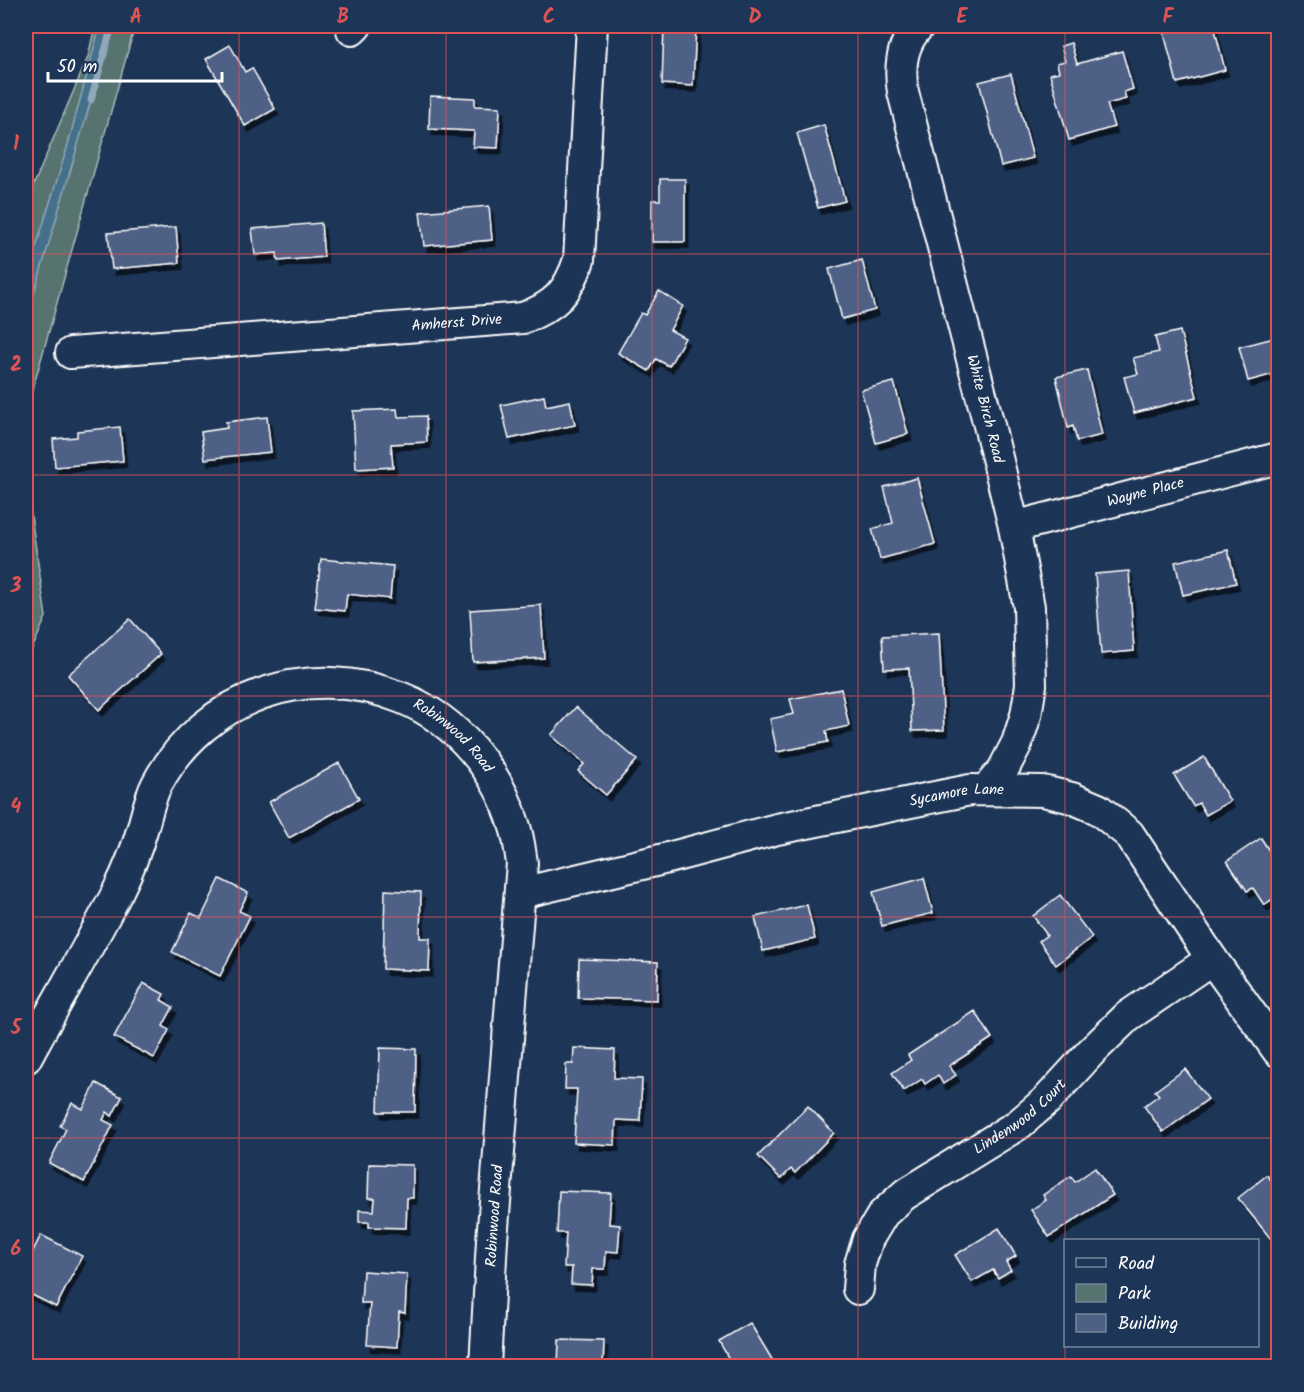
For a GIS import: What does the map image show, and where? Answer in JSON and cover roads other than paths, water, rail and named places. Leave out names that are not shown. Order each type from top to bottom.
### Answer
[{"type":"street","name":"Amherst Drive","points":[[71,353],[523,318],[544,310],[561,296],[573,278],[579,260],[592,26]]},
{"type":"street","name":"White Birch Road","points":[[919,26],[912,32],[903,53],[900,74],[903,92],[992,433],[1014,527],[1029,607],[1031,685],[1026,715],[1017,743],[1003,770],[986,790]]},
{"type":"street","name":"Wayne Place","points":[[1014,527],[1278,458]]},
{"type":"street","name":"Robinwood Road","points":[[26,1058],[119,889],[140,838],[155,786],[172,758],[194,734],[219,714],[247,698],[280,687],[312,683],[352,684],[384,690],[411,701],[438,718],[465,741],[485,765],[503,795],[516,828],[522,863],[492,1240],[485,1366]]},
{"type":"street","name":"Sycamore Lane","points":[[521,893],[777,829],[970,790],[1043,791],[1072,798],[1098,809],[1124,828],[1212,959],[1278,1051]]},
{"type":"street","name":"Lindenwood Court","points":[[858,1289],[860,1263],[868,1239],[883,1214],[904,1195],[1019,1124],[1047,1101],[1091,1052],[1128,1016],[1212,959]]},
{"type":"water","points":[[100,26],[113,26],[26,321],[26,279],[67,148]]},
{"type":"waterway","points":[[91,100],[112,26]]}]
